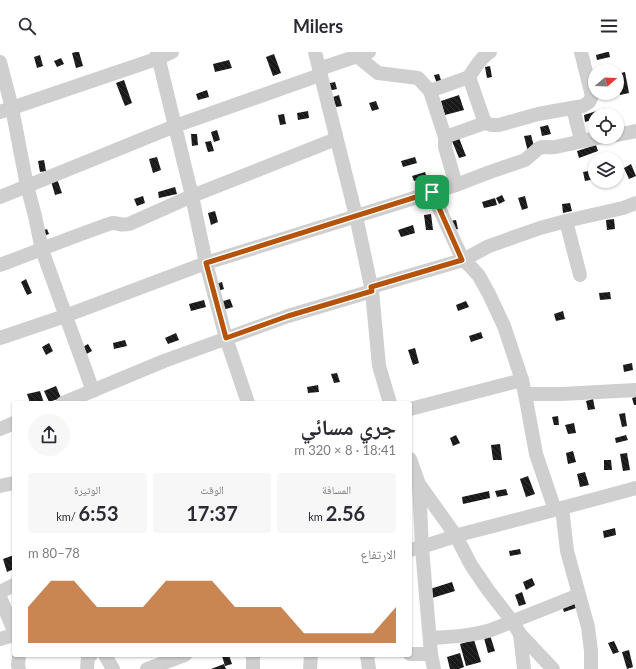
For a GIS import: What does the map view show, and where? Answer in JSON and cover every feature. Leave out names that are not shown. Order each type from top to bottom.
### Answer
[{"type":"street","points":[[6,110],[158,55],[172,52]]},
{"type":"street","points":[[315,52],[356,216],[372,289],[379,366],[389,401]]},
{"type":"street","points":[[430,91],[469,77],[476,65],[486,54],[490,52]]},
{"type":"street","points":[[445,137],[485,123],[499,125],[538,114],[583,106],[589,102],[592,96],[581,52]]},
{"type":"street","points":[[0,197],[175,126],[363,54],[378,73],[418,78],[430,91],[445,137],[444,147],[456,185]]},
{"type":"street","points":[[158,55],[192,196],[206,263],[226,338],[247,401]]},
{"type":"street","points":[[0,62],[6,110],[35,216],[42,250],[93,391]]},
{"type":"street","points":[[469,77],[485,123]]},
{"type":"street","points":[[573,108],[581,140]]},
{"type":"street","points":[[624,133],[636,131]]},
{"type":"street","points":[[0,338],[65,316],[206,263],[456,185],[525,160],[539,148],[554,147],[588,139]]},
{"type":"street","points":[[0,265],[112,223],[120,225],[129,224],[192,196],[336,140]]},
{"type":"street","points":[[432,192],[462,260],[479,276],[504,326],[522,380],[536,454],[559,509],[567,551],[588,627],[591,651],[591,669]]},
{"type":"street","points":[[68,401],[164,361],[226,338],[288,316],[462,260],[489,246],[540,228],[623,208],[636,203]]},
{"type":"street","points":[[566,221],[580,275]]},
{"type":"street","points":[[412,408],[522,380]]},
{"type":"street","points":[[525,394],[562,394],[636,390]]},
{"type":"street","points":[[0,429],[12,424]]},
{"type":"street","points":[[412,467],[419,484],[456,536],[484,584],[520,634],[553,669]]},
{"type":"street","points":[[0,486],[12,483]]},
{"type":"street","points":[[419,484],[416,549],[430,638],[430,654],[434,669]]},
{"type":"street","points":[[416,549],[456,536],[636,488]]},
{"type":"street","points":[[0,592],[12,585]]},
{"type":"street","points":[[430,638],[481,633],[579,595]]},
{"type":"street","points":[[0,597],[12,626]]},
{"type":"street","points":[[520,634],[524,669]]},
{"type":"street","points":[[0,639],[12,636]]},
{"type":"street","points":[[412,654],[430,654]]},
{"type":"street","points":[[19,657],[19,669]]},
{"type":"street","points":[[87,669],[89,657]]},
{"type":"street","points":[[106,657],[113,669]]},
{"type":"street","points":[[147,669],[180,657]]},
{"type":"street","points":[[253,657],[253,669]]},
{"type":"street","points":[[310,669],[312,657]]},
{"type":"street","points":[[367,657],[369,669]]},
{"type":"building","points":[[79,52],[83,66],[76,68],[72,53]]},
{"type":"building","points":[[609,52],[610,57],[597,60],[596,55]]},
{"type":"building","points":[[274,54],[281,73],[273,76],[266,57]]},
{"type":"building","points":[[40,55],[43,66],[37,68],[34,57]]},
{"type":"building","points":[[61,58],[64,64],[57,67],[54,61]]},
{"type":"building","points":[[229,60],[232,68],[215,72],[213,64]]},
{"type":"building","points":[[490,66],[492,77],[487,78],[485,67]]},
{"type":"building","points":[[624,72],[629,93],[624,94]]},
{"type":"building","points":[[439,74],[442,83],[437,84],[434,75]]},
{"type":"building","points":[[124,80],[132,103],[125,106],[116,83]]},
{"type":"building","points":[[335,82],[337,89],[328,91],[326,84]]},
{"type":"building","points":[[207,90],[209,97],[198,100],[196,94]]},
{"type":"building","points":[[339,95],[342,106],[336,107],[333,97]]},
{"type":"building","points":[[459,95],[464,110],[445,115],[441,101]]},
{"type":"building","points":[[376,101],[379,109],[372,111],[369,103]]},
{"type":"building","points":[[308,111],[309,118],[298,120],[297,113]]},
{"type":"building","points":[[284,114],[286,124],[280,125],[278,115]]},
{"type":"building","points":[[588,114],[588,121],[585,122],[584,115]]},
{"type":"building","points":[[548,125],[551,134],[542,136],[540,127]]},
{"type":"building","points":[[217,130],[220,140],[214,142],[211,132]]},
{"type":"building","points":[[191,134],[197,134],[198,145],[192,146]]},
{"type":"building","points":[[531,135],[535,150],[528,152],[524,136]]},
{"type":"building","points":[[459,138],[466,156],[459,158],[452,141]]},
{"type":"building","points":[[211,141],[214,151],[208,152],[205,142]]},
{"type":"building","points":[[596,145],[598,151],[588,152],[588,155],[579,158],[577,151]]},
{"type":"building","points":[[157,157],[161,170],[153,173],[149,159]]},
{"type":"building","points":[[415,157],[417,163],[403,167],[401,161]]},
{"type":"building","points":[[44,160],[46,171],[40,172],[38,161]]},
{"type":"building","points":[[631,164],[636,176],[629,179],[624,168]]},
{"type":"building","points":[[588,171],[588,180],[585,181],[583,172]]},
{"type":"building","points":[[425,172],[427,178],[414,181],[412,176]]},
{"type":"building","points":[[57,179],[62,193],[55,195],[51,181]]},
{"type":"building","points":[[175,187],[177,194],[159,198],[158,192]]},
{"type":"building","points":[[502,195],[505,201],[499,204],[496,198]]},
{"type":"building","points":[[143,196],[145,203],[137,206],[134,199]]},
{"type":"building","points":[[525,196],[528,208],[522,210],[518,198]]},
{"type":"building","points":[[495,198],[497,205],[484,208],[482,202]]},
{"type":"building","points":[[570,203],[572,211],[563,213],[562,204]]},
{"type":"building","points":[[215,211],[218,222],[211,225],[208,213]]},
{"type":"building","points":[[431,214],[433,230],[426,230],[424,215]]},
{"type":"building","points":[[614,219],[615,229],[607,230],[606,220]]},
{"type":"building","points":[[456,220],[458,229],[452,230],[450,221]]},
{"type":"building","points":[[413,225],[415,233],[401,237],[398,230]]},
{"type":"building","points":[[47,229],[49,234],[37,238],[35,233]]},
{"type":"building","points":[[26,279],[32,293],[27,295],[21,282]]},
{"type":"building","points":[[222,282],[224,289],[212,293],[210,286]]},
{"type":"building","points":[[610,292],[611,299],[600,300],[599,293]]},
{"type":"building","points":[[230,299],[233,307],[219,311],[217,303]]},
{"type":"building","points":[[204,300],[206,307],[191,311],[189,304]]},
{"type":"building","points":[[466,301],[469,307],[458,311],[456,305]]},
{"type":"building","points":[[563,311],[565,319],[556,321],[554,314]]},
{"type":"building","points":[[481,332],[483,338],[471,342],[469,336]]},
{"type":"building","points":[[176,333],[179,340],[168,344],[165,338]]},
{"type":"building","points":[[125,340],[127,346],[114,349],[113,343]]},
{"type":"building","points":[[49,343],[53,351],[46,355],[42,347]]},
{"type":"building","points":[[88,344],[92,351],[81,357],[78,350]]},
{"type":"building","points":[[415,348],[419,363],[413,365],[408,350]]},
{"type":"building","points":[[632,363],[633,370],[624,372],[623,365]]},
{"type":"building","points":[[337,373],[340,382],[334,383],[331,374]]},
{"type":"building","points":[[318,385],[319,392],[308,393],[307,387]]},
{"type":"building","points":[[56,386],[61,398],[49,401],[44,391]]},
{"type":"building","points":[[40,391],[43,401],[29,401],[27,394]]},
{"type":"building","points":[[636,397],[636,405],[634,405],[632,398]]},
{"type":"building","points":[[593,399],[595,409],[588,410],[586,401]]},
{"type":"building","points":[[625,413],[627,426],[622,427],[619,414]]},
{"type":"building","points":[[558,416],[559,425],[554,425],[552,417]]},
{"type":"building","points":[[574,423],[576,433],[568,434],[565,425]]},
{"type":"building","points":[[456,435],[460,443],[453,446],[450,438]]},
{"type":"building","points":[[626,435],[628,440],[616,443],[615,438]]},
{"type":"building","points":[[500,444],[502,460],[493,460],[491,445]]},
{"type":"building","points":[[573,451],[576,462],[568,464],[566,453]]},
{"type":"building","points":[[627,453],[630,470],[623,471],[620,454]]},
{"type":"building","points":[[604,460],[611,460],[612,470],[604,470]]},
{"type":"building","points":[[585,472],[589,485],[580,487],[577,474]]},
{"type":"building","points":[[528,476],[535,494],[526,497],[520,479]]},
{"type":"building","points":[[506,489],[508,495],[497,497],[495,491]]},
{"type":"building","points":[[489,491],[490,498],[463,504],[462,497]]},
{"type":"building","points":[[615,528],[616,535],[604,538],[603,531]]},
{"type":"building","points":[[520,549],[521,554],[510,556],[509,551]]},
{"type":"building","points":[[12,556],[12,570],[7,572],[3,559]]},
{"type":"building","points":[[532,578],[535,585],[526,590],[523,582]]},
{"type":"building","points":[[452,582],[455,591],[432,598],[430,589]]},
{"type":"building","points":[[522,592],[526,604],[519,606],[515,595]]},
{"type":"building","points":[[574,602],[576,608],[564,612],[562,606]]},
{"type":"building","points":[[490,635],[495,651],[488,653],[484,638]]},
{"type":"building","points":[[474,640],[481,662],[466,666],[460,644]]},
{"type":"building","points":[[614,641],[619,652],[613,654],[608,643]]},
{"type":"building","points":[[629,650],[633,667],[627,669],[622,652]]},
{"type":"building","points":[[460,653],[464,667],[459,669],[450,669],[447,657]]},
{"type":"building","points":[[222,657],[230,657],[232,664],[225,666]]},
{"type":"building","points":[[224,664],[226,669],[211,669]]},
{"type":"route","points":[[432,192],[462,260],[371,287],[372,291],[288,316],[226,338],[206,263],[432,192]]}]
